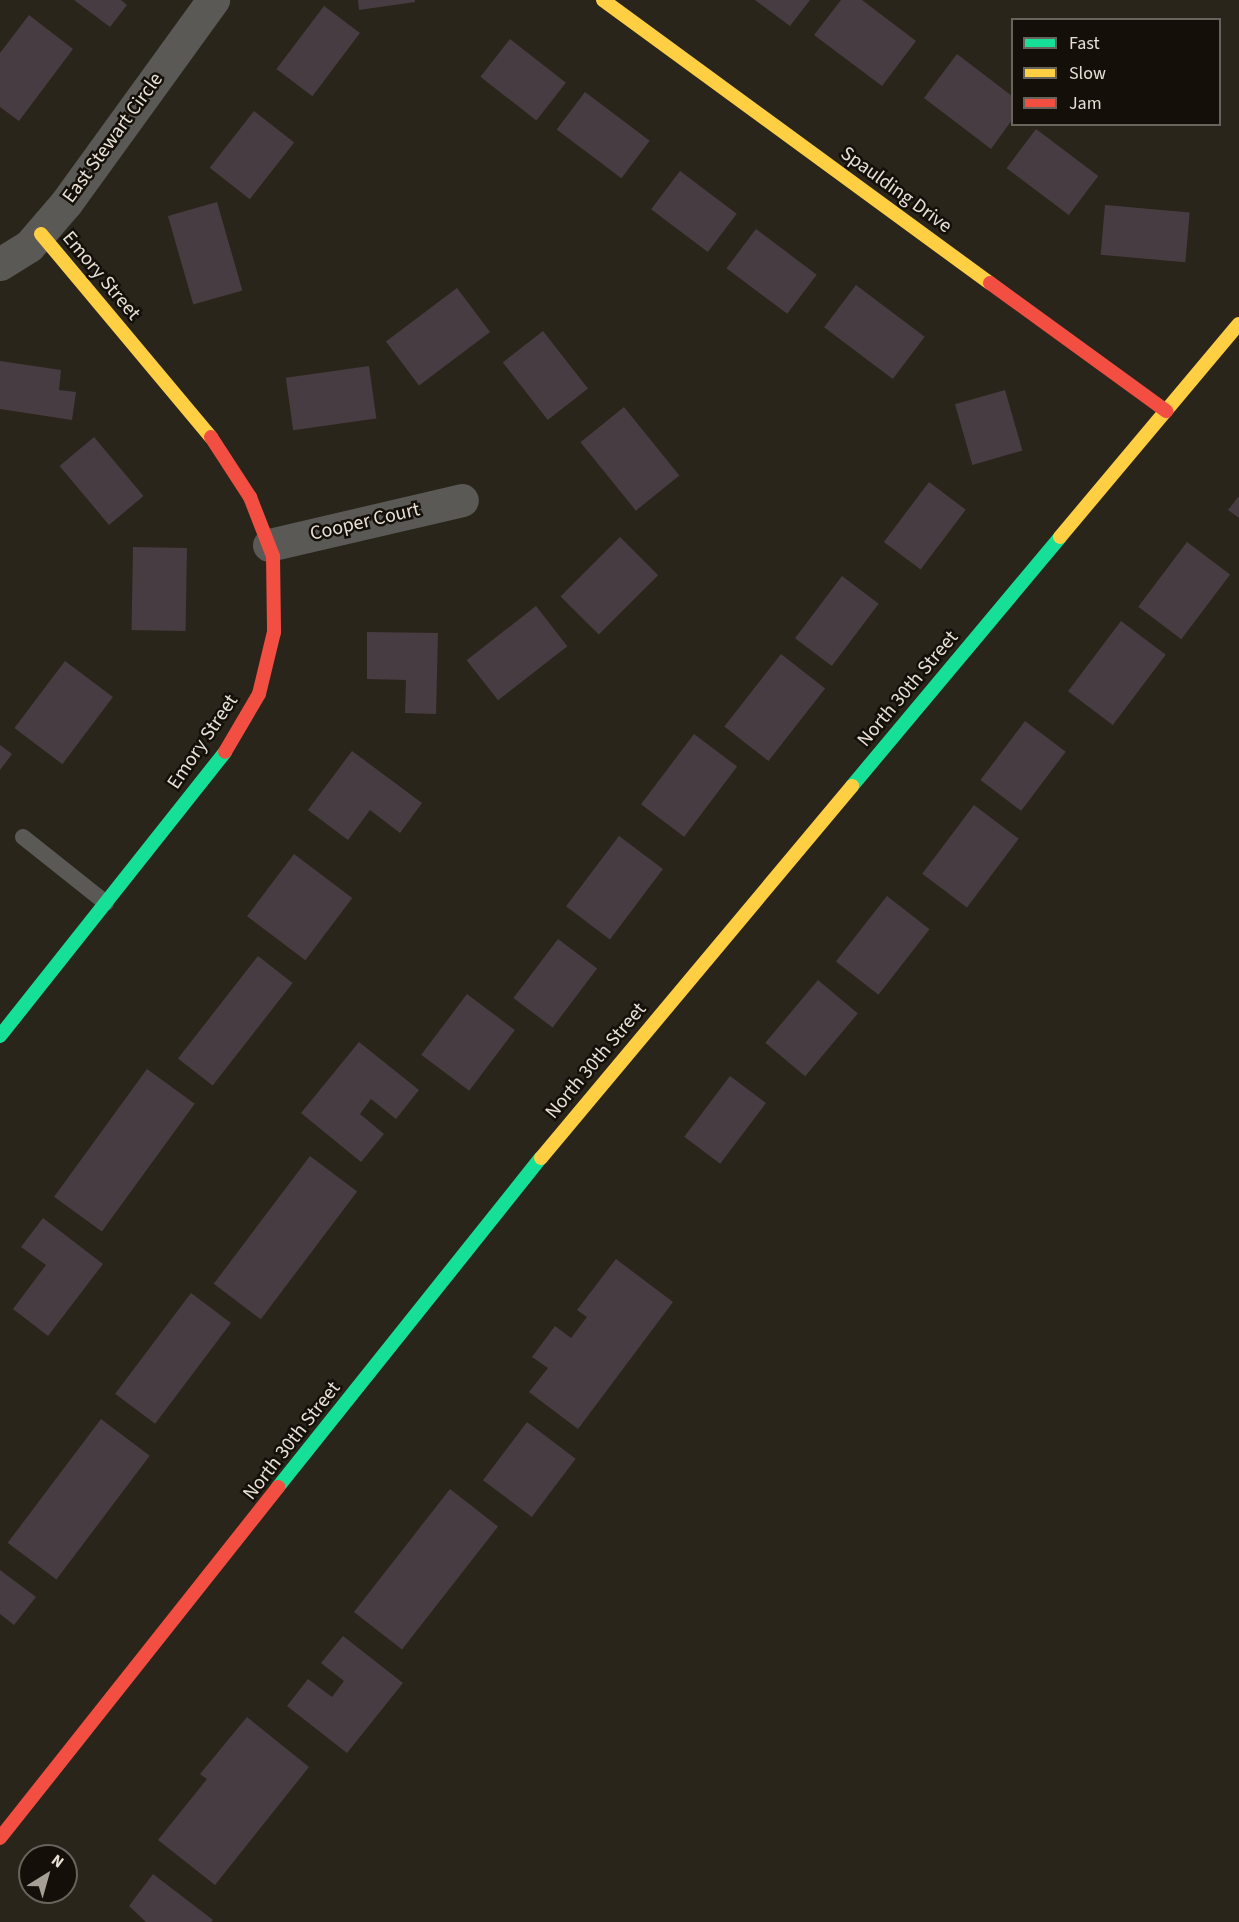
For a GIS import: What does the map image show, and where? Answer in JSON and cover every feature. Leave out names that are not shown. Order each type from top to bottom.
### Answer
[{"type":"street","name":"East Stewart Circle","points":[[0,264],[16,256],[41,234],[213,0]]},
{"type":"street","name":"Spaulding Drive","points":[[603,0],[1166,411]]},
{"type":"street","name":"Emory Street","points":[[0,1036],[220,759],[259,694],[274,632],[273,556],[250,497],[215,441],[41,234]]},
{"type":"street","name":"North 30th Street","points":[[0,1838],[519,1184],[1239,324]]},
{"type":"street","name":"Cooper Court","points":[[269,545],[462,500]]},
{"type":"lane","points":[[23,837],[106,903]]},
{"type":"building","points":[[74,0],[121,0],[127,5],[110,27]]},
{"type":"building","points":[[358,0],[415,0],[415,2],[359,10]]},
{"type":"building","points":[[755,0],[810,0],[790,26]]},
{"type":"building","points":[[841,0],[862,0],[916,41],[882,86],[814,35]]},
{"type":"building","points":[[324,6],[360,33],[312,96],[276,69]]},
{"type":"building","points":[[29,15],[73,49],[19,121],[0,107],[0,53]]},
{"type":"building","points":[[510,39],[566,83],[536,121],[480,77]]},
{"type":"building","points":[[957,54],[1011,95],[1011,121],[991,149],[924,98]]},
{"type":"building","points":[[585,92],[650,141],[621,178],[557,130]]},
{"type":"building","points":[[254,111],[294,142],[250,199],[210,168]]},
{"type":"building","points":[[1036,129],[1098,176],[1069,215],[1007,168]]},
{"type":"building","points":[[680,171],[737,214],[708,252],[651,209]]},
{"type":"building","points":[[217,202],[242,290],[193,304],[168,216]]},
{"type":"building","points":[[1105,205],[1190,212],[1185,262],[1101,255]]},
{"type":"building","points":[[756,229],[817,275],[787,314],[727,268]]},
{"type":"building","points":[[856,285],[925,337],[893,379],[824,327]]},
{"type":"building","points":[[457,288],[490,332],[419,385],[386,342]]},
{"type":"building","points":[[543,331],[588,389],[548,420],[503,362]]},
{"type":"building","points":[[0,361],[61,370],[59,390],[76,392],[72,420],[0,409]]},
{"type":"building","points":[[369,366],[376,418],[293,430],[286,378]]},
{"type":"building","points":[[1005,390],[1022,451],[972,465],[955,404]]},
{"type":"building","points":[[624,407],[679,475],[636,511],[580,442]]},
{"type":"building","points":[[94,437],[143,496],[109,525],[60,466]]},
{"type":"building","points":[[929,482],[966,510],[921,570],[884,542]]},
{"type":"building","points":[[1239,496],[1239,518],[1228,510]]},
{"type":"building","points":[[620,537],[658,575],[599,635],[561,596]]},
{"type":"building","points":[[1187,542],[1230,574],[1181,639],[1138,607]]},
{"type":"building","points":[[133,547],[187,548],[186,631],[132,630]]},
{"type":"building","points":[[842,576],[879,604],[832,666],[795,638]]},
{"type":"building","points":[[536,606],[567,646],[498,700],[467,660]]},
{"type":"building","points":[[1121,621],[1166,655],[1113,725],[1068,691]]},
{"type":"building","points":[[367,632],[438,633],[436,714],[405,713],[406,680],[367,679]]},
{"type":"building","points":[[781,654],[825,688],[768,761],[724,726]]},
{"type":"building","points":[[65,661],[113,697],[62,764],[14,728]]},
{"type":"building","points":[[1025,721],[1066,752],[1021,811],[980,780]]},
{"type":"building","points":[[694,734],[737,766],[684,837],[641,804]]},
{"type":"building","points":[[0,745],[12,754],[0,770]]},
{"type":"building","points":[[352,751],[422,803],[400,833],[370,810],[348,840],[308,810]]},
{"type":"building","points":[[974,805],[1019,839],[967,907],[922,874]]},
{"type":"building","points":[[619,836],[663,869],[610,939],[566,906]]},
{"type":"building","points":[[294,854],[352,898],[305,960],[247,916]]},
{"type":"building","points":[[887,896],[930,929],[878,995],[836,961]]},
{"type":"building","points":[[558,939],[597,968],[553,1028],[513,998]]},
{"type":"building","points":[[258,956],[293,983],[213,1086],[178,1058]]},
{"type":"building","points":[[818,980],[858,1013],[805,1076],[765,1043]]},
{"type":"building","points":[[467,994],[515,1030],[469,1091],[421,1055]]},
{"type":"building","points":[[359,1042],[419,1090],[396,1119],[371,1099],[360,1114],[384,1134],[361,1162],[301,1113]]},
{"type":"building","points":[[147,1069],[195,1104],[102,1232],[54,1197]]},
{"type":"building","points":[[730,1076],[766,1103],[720,1164],[684,1137]]},
{"type":"building","points":[[310,1156],[357,1192],[261,1319],[214,1284]]},
{"type":"building","points":[[43,1218],[103,1264],[48,1336],[13,1309],[46,1265],[21,1247]]},
{"type":"building","points":[[616,1259],[673,1302],[578,1429],[529,1392],[548,1368],[532,1357],[555,1326],[571,1338],[587,1317],[577,1310]]},
{"type":"building","points":[[191,1293],[231,1323],[155,1424],[115,1394]]},
{"type":"building","points":[[101,1419],[150,1456],[56,1579],[8,1543]]},
{"type":"building","points":[[527,1422],[576,1459],[532,1517],[483,1480]]},
{"type":"building","points":[[450,1489],[498,1527],[402,1649],[354,1612]]},
{"type":"building","points":[[0,1570],[36,1597],[14,1625],[0,1614]]},
{"type":"building","points":[[343,1636],[403,1683],[347,1753],[287,1706],[308,1679],[332,1697],[344,1681],[321,1663]]},
{"type":"building","points":[[247,1717],[309,1767],[215,1885],[158,1840],[207,1779],[200,1774]]},
{"type":"building","points":[[153,1874],[213,1920],[211,1922],[146,1922],[129,1906]]},
{"type":"traffic: fast","points":[[852,786],[1060,537]]},
{"type":"traffic: fast","points":[[0,1036],[225,752]]},
{"type":"traffic: fast","points":[[278,1487],[541,1158]]},
{"type":"traffic: slow","points":[[603,0],[990,283]]},
{"type":"traffic: slow","points":[[41,234],[211,437]]},
{"type":"traffic: slow","points":[[1060,537],[1239,324]]},
{"type":"traffic: slow","points":[[541,1158],[852,786]]},
{"type":"traffic: jam","points":[[990,283],[1166,411]]},
{"type":"traffic: jam","points":[[211,437],[250,497],[273,556],[274,632],[259,694],[225,752]]},
{"type":"traffic: jam","points":[[0,1838],[278,1487]]}]
